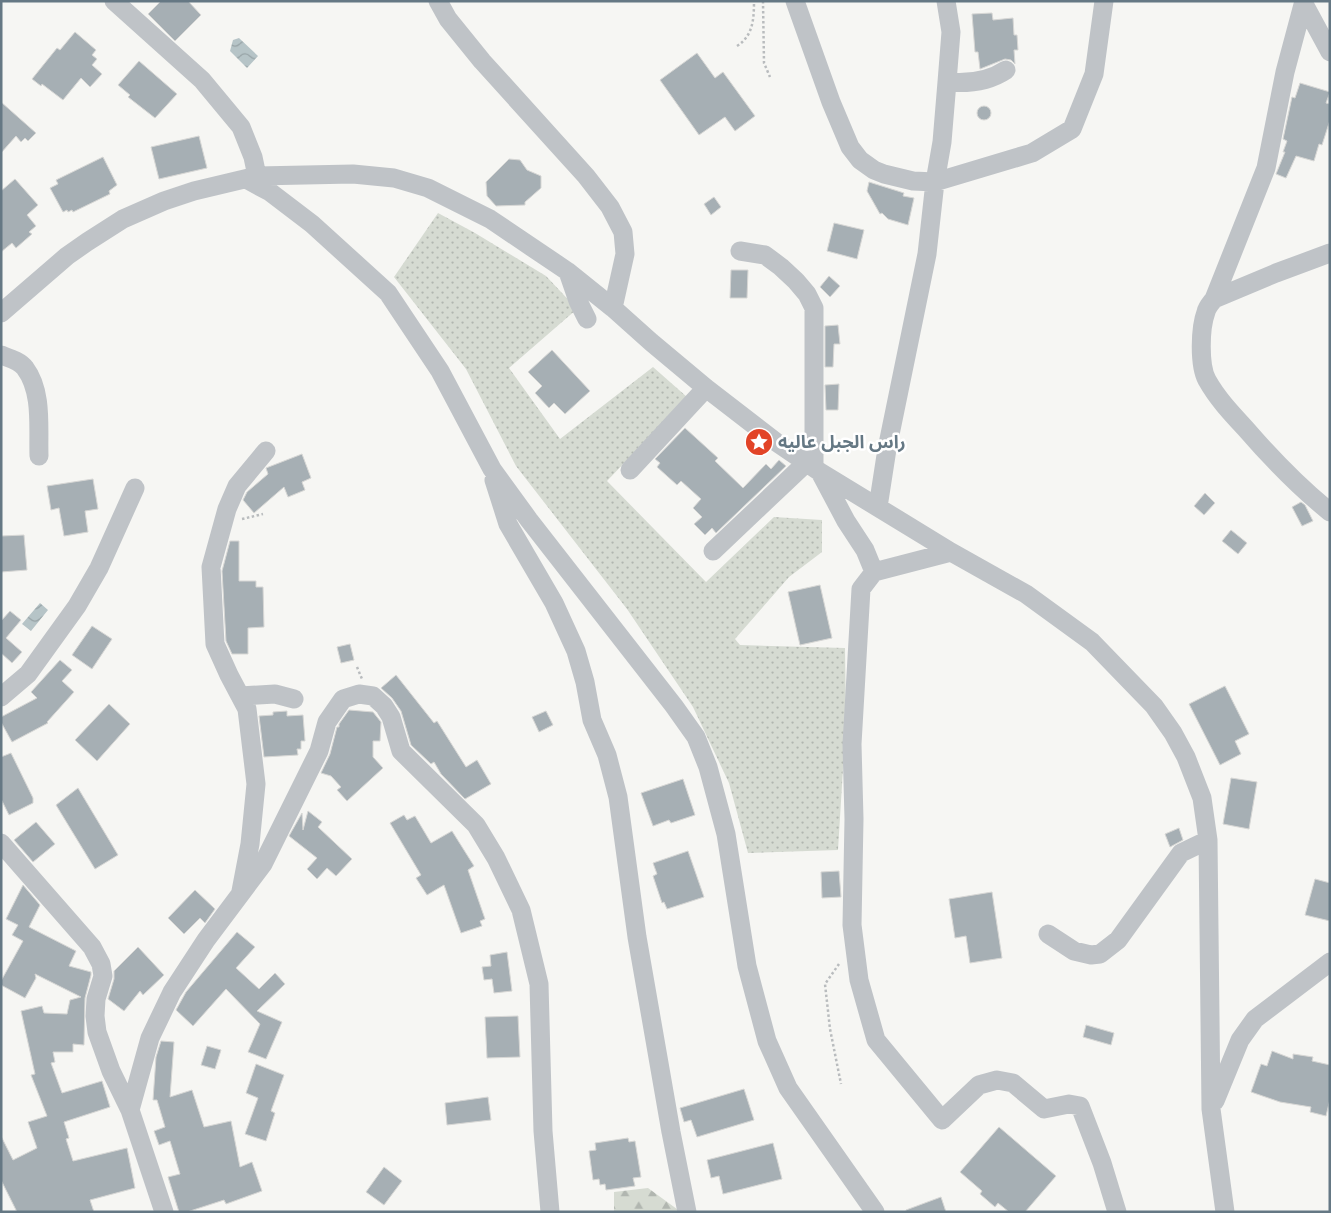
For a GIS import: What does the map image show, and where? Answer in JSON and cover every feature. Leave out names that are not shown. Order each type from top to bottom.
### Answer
[{"type":"street","points":[[114,1],[202,80],[241,127],[254,157],[251,178]]},
{"type":"street","points":[[438,1],[448,18],[482,61],[586,176],[610,208],[623,232],[625,254],[613,308]]},
{"type":"street","points":[[795,1],[831,102],[850,147],[860,160],[874,170],[884,174],[914,181],[935,182],[1032,153],[1072,129],[1094,74],[1104,1]]},
{"type":"street","points":[[878,507],[888,439],[927,254],[935,182],[942,142],[947,82],[950,32],[946,1]]},
{"type":"street","points":[[1304,2],[1330,52]]},
{"type":"street","points":[[1304,2],[1285,72],[1266,168],[1214,299],[1206,312],[1203,327],[1202,360],[1206,379],[1223,404],[1308,494],[1330,512]]},
{"type":"street","points":[[947,82],[970,83],[996,77],[1006,70]]},
{"type":"street","points":[[1,314],[66,256],[123,219],[164,201],[194,191],[251,178],[353,174],[394,178],[428,188],[490,219],[568,271],[744,419],[814,467],[951,552],[1026,594],[1092,642],[1149,700],[1173,733],[1186,757],[1202,798],[1208,840],[1211,1110],[1225,1212]]},
{"type":"street","points":[[251,178],[312,224],[388,293],[440,371],[492,469],[696,737],[708,767],[726,834],[747,966],[767,1040],[788,1088],[875,1212]]},
{"type":"street","points":[[740,252],[765,255],[781,267],[808,294],[814,308],[814,467],[865,550],[874,572]]},
{"type":"street","points":[[1214,299],[1276,273],[1328,258]]},
{"type":"street","points":[[568,271],[578,301],[588,319]]},
{"type":"street","points":[[1,355],[24,367],[33,383],[38,401],[39,456]]},
{"type":"street","points":[[630,470],[706,388]]},
{"type":"street","points":[[240,894],[250,844],[256,784],[247,709],[215,644],[211,567],[226,508],[237,486],[266,451]]},
{"type":"street","points":[[714,551],[814,467]]},
{"type":"street","points":[[492,469],[508,524],[554,603],[576,651],[585,682],[592,720],[609,763],[623,824],[626,867],[637,937],[671,1132],[688,1212]]},
{"type":"street","points":[[1,697],[28,674],[77,606],[99,568],[135,488]]},
{"type":"street","points":[[951,552],[874,572],[861,589],[852,744],[854,819],[852,925],[859,980],[876,1040],[942,1120],[978,1085],[997,1080],[1013,1084],[1044,1109],[1069,1104],[1080,1106],[1102,1163],[1117,1212]]},
{"type":"street","points":[[240,696],[275,694],[294,699]]},
{"type":"street","points":[[130,1110],[150,1038],[172,992],[206,940],[263,864],[319,751],[327,722],[343,699],[359,694],[372,696],[384,706],[391,717],[400,752],[476,825],[496,858],[520,910],[539,984],[543,1131],[550,1212]]},
{"type":"street","points":[[1048,934],[1074,951],[1091,955],[1100,954],[1118,940],[1181,853],[1208,840]]},
{"type":"street","points":[[1,843],[92,947],[101,964],[103,976],[96,1000],[95,1016],[97,1032],[130,1110],[164,1212]]},
{"type":"street","points":[[1211,1110],[1240,1040],[1255,1019],[1330,962]]},
{"type":"path","points":[[737,46],[746,40],[754,22],[754,1]]},
{"type":"path","points":[[762,1],[764,63],[770,77]]},
{"type":"path","points":[[841,1084],[830,1029],[826,984],[834,970],[855,946]]},
{"type":"green space","points":[[438,213],[546,276],[577,309],[509,368],[560,439],[653,367],[687,397],[607,481],[706,582],[774,517],[822,520],[822,552],[789,577],[735,639],[740,645],[845,648],[846,720],[838,850],[748,853],[729,783],[693,707],[627,609],[516,466],[466,369],[394,277]]},
{"type":"green space","points":[[648,1188],[681,1212],[614,1212],[614,1192]]},
{"type":"water","points":[[239,38],[258,56],[247,68],[230,51],[233,40]]},
{"type":"water","points":[[40,603],[48,610],[31,631],[22,624]]},
{"type":"building","points":[[161,1],[188,1],[201,15],[175,41],[148,14]]},
{"type":"building","points":[[992,13],[993,20],[1013,18],[1014,35],[1017,35],[1018,50],[1014,50],[1015,64],[1011,60],[1005,59],[980,69],[978,52],[975,52],[972,14]]},
{"type":"building","points":[[75,32],[96,50],[92,55],[97,59],[92,65],[102,74],[90,87],[81,78],[63,100],[32,79],[57,48],[60,50]]},
{"type":"building","points":[[697,53],[715,78],[723,72],[755,116],[735,131],[725,117],[699,135],[660,80]]},
{"type":"building","points":[[139,61],[177,94],[155,118],[128,97],[130,95],[118,85]]},
{"type":"building","points":[[1300,83],[1330,92],[1326,103],[1330,104],[1330,120],[1322,145],[1319,144],[1314,161],[1296,156],[1286,178],[1276,174],[1285,152],[1283,152],[1287,141],[1283,139],[1292,97],[1295,98]]},
{"type":"building","points":[[1,102],[36,133],[28,141],[25,138],[21,142],[16,136],[1,153]]},
{"type":"building","points":[[981,106],[987,106],[991,113],[987,120],[981,120],[977,116],[977,110]]},
{"type":"building","points":[[199,136],[207,168],[159,179],[151,147]]},
{"type":"building","points":[[103,157],[117,185],[109,191],[110,194],[73,212],[72,210],[68,212],[67,210],[63,212],[50,188],[58,184],[56,180]]},
{"type":"building","points":[[509,159],[520,160],[527,170],[541,176],[541,188],[525,202],[525,205],[496,206],[487,196],[486,182]]},
{"type":"building","points":[[15,179],[38,205],[27,215],[36,226],[29,232],[32,234],[16,248],[12,243],[1,252],[1,191]]},
{"type":"building","points":[[869,182],[904,193],[903,196],[914,198],[908,225],[888,219],[882,213],[880,214],[867,191]]},
{"type":"building","points":[[714,197],[721,207],[711,215],[704,204]]},
{"type":"building","points":[[834,223],[864,230],[857,259],[827,251]]},
{"type":"building","points":[[731,270],[748,270],[747,298],[730,298]]},
{"type":"building","points":[[829,276],[840,286],[830,297],[820,287]]},
{"type":"building","points":[[838,325],[840,344],[834,344],[833,367],[825,367],[825,326]]},
{"type":"building","points":[[552,350],[590,391],[565,414],[554,403],[549,408],[535,393],[542,386],[528,372]]},
{"type":"building","points":[[839,384],[838,410],[826,410],[825,385]]},
{"type":"building","points":[[685,428],[718,458],[715,461],[743,488],[766,464],[771,469],[779,460],[786,466],[716,533],[712,528],[705,535],[694,524],[702,517],[693,508],[701,499],[681,481],[677,485],[657,467],[660,463],[655,459]]},
{"type":"building","points":[[302,454],[311,478],[302,482],[305,490],[288,497],[284,487],[254,513],[243,500],[247,492],[268,474],[266,468]]},
{"type":"building","points":[[93,479],[98,509],[85,511],[88,532],[64,536],[59,508],[51,510],[47,486]]},
{"type":"building","points":[[1205,493],[1215,503],[1204,515],[1194,506]]},
{"type":"building","points":[[1301,502],[1305,505],[1313,521],[1302,526],[1292,507]]},
{"type":"building","points":[[1231,530],[1247,543],[1238,554],[1222,541]]},
{"type":"building","points":[[24,535],[27,570],[1,572],[1,536]]},
{"type":"building","points":[[230,541],[239,541],[239,581],[256,581],[256,587],[263,587],[264,627],[248,628],[248,654],[232,654],[226,641],[222,571]]},
{"type":"building","points":[[820,585],[832,638],[800,645],[788,592]]},
{"type":"building","points":[[10,611],[21,620],[6,638],[22,652],[12,663],[1,653],[1,621]]},
{"type":"building","points":[[92,626],[112,639],[92,669],[72,655]]},
{"type":"building","points":[[350,644],[354,660],[341,663],[337,647]]},
{"type":"building","points":[[60,660],[72,670],[62,681],[74,692],[48,723],[12,742],[1,722],[1,717],[37,698],[31,692]]},
{"type":"building","points":[[396,675],[434,723],[437,721],[466,767],[477,760],[491,784],[465,799],[441,774],[434,762],[431,764],[411,745],[401,711],[392,698],[381,688]]},
{"type":"building","points":[[1225,686],[1249,734],[1235,741],[1241,754],[1220,765],[1189,704]]},
{"type":"building","points":[[109,704],[130,724],[97,761],[75,740]]},
{"type":"building","points":[[349,710],[373,712],[381,722],[380,741],[373,741],[373,757],[383,768],[347,801],[337,790],[341,787],[331,776],[321,773],[330,754],[337,727],[339,727],[339,724]]},
{"type":"building","points":[[287,711],[287,716],[303,715],[305,741],[301,741],[301,749],[297,749],[298,755],[264,757],[259,716]]},
{"type":"building","points":[[546,711],[553,725],[539,732],[532,717]]},
{"type":"building","points":[[11,753],[33,798],[33,803],[9,815],[1,799],[1,757]]},
{"type":"building","points":[[1231,778],[1257,782],[1249,829],[1223,824]]},
{"type":"building","points":[[683,779],[695,815],[671,823],[669,820],[653,826],[641,793]]},
{"type":"building","points":[[78,788],[118,855],[95,869],[56,805]]},
{"type":"building","points":[[308,811],[322,822],[318,827],[352,859],[336,876],[327,868],[317,879],[307,869],[317,858],[289,836],[302,813],[303,830]]},
{"type":"building","points":[[404,815],[407,820],[415,816],[431,843],[452,831],[474,866],[468,870],[485,919],[480,921],[482,926],[461,933],[444,885],[427,895],[416,878],[421,875],[390,823]]},
{"type":"building","points":[[36,822],[55,844],[33,862],[14,840]]},
{"type":"building","points":[[1179,828],[1183,840],[1170,847],[1165,834]]},
{"type":"building","points":[[688,851],[704,897],[667,909],[664,902],[662,903],[653,876],[657,874],[653,863]]},
{"type":"building","points":[[839,871],[841,897],[822,898],[821,872]]},
{"type":"building","points":[[1315,879],[1330,883],[1330,921],[1305,915]]},
{"type":"building","points":[[23,885],[40,905],[29,927],[76,951],[69,966],[91,972],[85,998],[84,1045],[73,1044],[73,1052],[53,1052],[55,1062],[51,1063],[62,1093],[102,1081],[110,1107],[64,1122],[69,1138],[66,1139],[73,1161],[127,1148],[135,1188],[90,1200],[94,1212],[17,1212],[1,1180],[1,1136],[13,1160],[37,1148],[28,1122],[47,1116],[31,1075],[35,1074],[21,1011],[42,1006],[44,1013],[67,1014],[70,1000],[81,997],[35,974],[36,978],[25,998],[1,985],[1,981],[23,941],[12,935],[18,925],[6,919]]},
{"type":"building","points":[[195,890],[215,909],[205,923],[200,918],[184,934],[168,918]]},
{"type":"building","points":[[992,892],[1002,958],[970,963],[966,936],[955,938],[949,899]]},
{"type":"building","points":[[237,932],[255,947],[236,968],[259,989],[275,973],[285,984],[257,1011],[282,1022],[266,1059],[248,1052],[260,1024],[226,989],[193,1026],[176,1010],[186,992]]},
{"type":"building","points":[[138,947],[164,975],[143,995],[140,991],[124,1011],[108,999],[114,979],[114,971]]},
{"type":"building","points":[[507,952],[512,991],[494,993],[492,979],[484,980],[482,967],[491,966],[490,955]]},
{"type":"building","points":[[518,1016],[520,1057],[487,1058],[485,1017]]},
{"type":"building","points":[[1086,1025],[1114,1033],[1111,1045],[1083,1037]]},
{"type":"building","points":[[161,1041],[174,1042],[170,1097],[192,1090],[204,1127],[231,1121],[240,1167],[252,1162],[262,1191],[226,1204],[224,1200],[187,1212],[179,1212],[168,1177],[180,1174],[170,1141],[159,1145],[154,1131],[165,1127],[157,1100],[153,1100],[156,1057]]},
{"type":"building","points":[[207,1046],[221,1050],[215,1069],[201,1065]]},
{"type":"building","points":[[1272,1051],[1293,1059],[1293,1054],[1313,1057],[1312,1061],[1330,1065],[1330,1099],[1326,1116],[1310,1112],[1311,1107],[1280,1102],[1251,1092],[1261,1064],[1267,1066]]},
{"type":"building","points":[[256,1064],[284,1075],[271,1111],[275,1113],[266,1141],[245,1134],[258,1098],[246,1093]]},
{"type":"building","points":[[744,1089],[754,1120],[697,1137],[691,1120],[684,1122],[680,1108]]},
{"type":"building","points":[[488,1097],[491,1120],[447,1125],[445,1103]]},
{"type":"building","points":[[999,1127],[1056,1176],[1025,1212],[1009,1212],[998,1203],[995,1207],[980,1194],[982,1191],[960,1172]]},
{"type":"building","points":[[628,1138],[629,1142],[635,1141],[641,1177],[633,1178],[635,1186],[606,1190],[605,1184],[600,1185],[599,1179],[593,1180],[589,1151],[596,1150],[595,1143]]},
{"type":"building","points":[[773,1143],[782,1179],[723,1194],[719,1176],[711,1178],[707,1160]]},
{"type":"building","points":[[384,1167],[402,1181],[384,1205],[366,1192]]},
{"type":"building","points":[[941,1197],[946,1212],[906,1212],[906,1210]]},
{"type":"place","name":"راس الجبل عاليه","points":[[759,442]]}]
